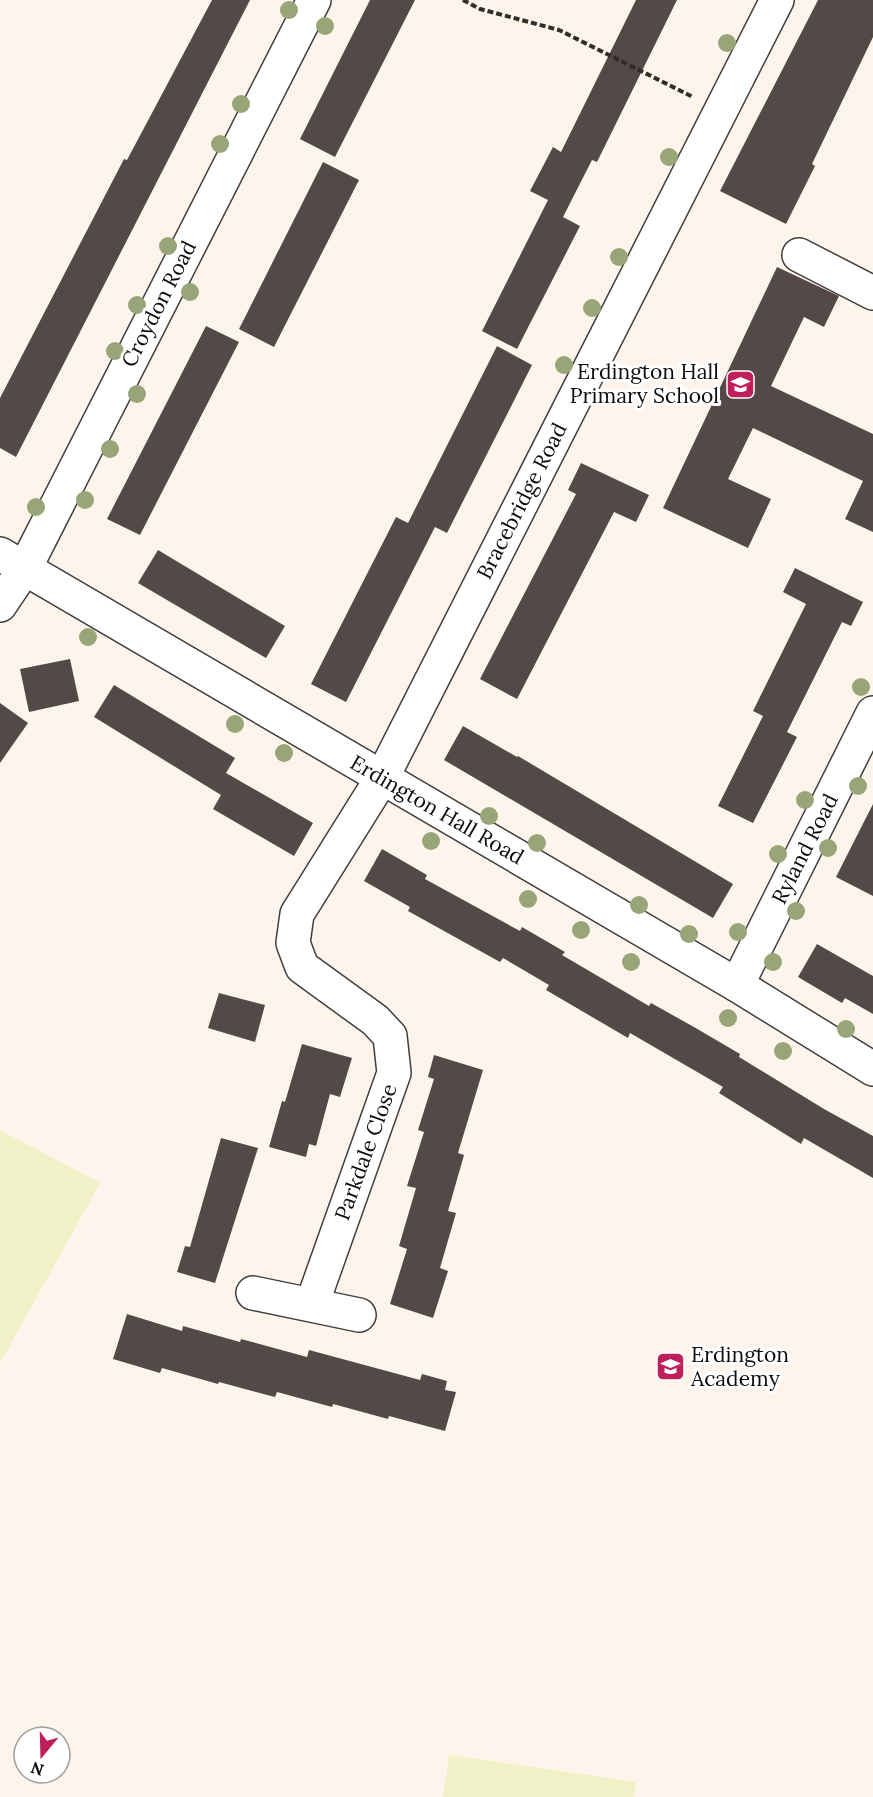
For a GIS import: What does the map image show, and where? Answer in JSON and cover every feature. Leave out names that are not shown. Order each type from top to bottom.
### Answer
[{"type":"street","name":"Croydon Road","points":[[0,605],[12,561],[314,0]]},
{"type":"street","name":"Bracebridge Road","points":[[382,778],[777,0]]},
{"type":"street","points":[[799,255],[873,293]]},
{"type":"street","name":"Erdington Hall Road","points":[[12,561],[737,985],[873,1069]]},
{"type":"street","name":"Ryland Road","points":[[737,985],[873,713]]},
{"type":"street","name":"Parkdale Close","points":[[312,1304],[394,1073],[390,1036],[375,1020],[302,968],[293,943],[294,933],[297,914],[382,778]]},
{"type":"street","points":[[253,1293],[359,1315]]},
{"type":"path","points":[[463,0],[480,9],[559,30],[720,111]]},
{"type":"green space","points":[[0,1130],[100,1183],[0,1363]]},
{"type":"green space","points":[[449,1755],[636,1782],[634,1797],[443,1797]]},
{"type":"building","points":[[212,0],[250,0],[16,457],[0,448],[0,398],[124,159],[127,160]]},
{"type":"building","points":[[370,0],[415,0],[335,157],[300,139]]},
{"type":"building","points":[[636,0],[677,0],[597,162],[592,160],[563,217],[580,226],[517,349],[482,331],[548,200],[530,191],[553,147],[561,152]]},
{"type":"building","points":[[818,0],[873,0],[873,37],[812,164],[815,166],[786,224],[720,191]]},
{"type":"building","points":[[323,162],[359,180],[274,347],[239,329]]},
{"type":"building","points":[[777,267],[839,296],[824,327],[804,317],[771,386],[873,434],[873,532],[845,519],[863,481],[753,428],[728,479],[771,499],[748,548],[663,508]]},
{"type":"building","points":[[206,326],[239,342],[140,535],[107,519]]},
{"type":"building","points":[[497,346],[532,365],[447,533],[435,527],[346,702],[311,684],[396,517],[408,523]]},
{"type":"building","points":[[581,463],[649,495],[636,522],[614,512],[517,699],[480,679],[576,494],[568,490]]},
{"type":"building","points":[[158,550],[285,626],[266,658],[138,583]]},
{"type":"building","points":[[795,568],[863,602],[851,626],[842,622],[787,732],[797,737],[753,823],[718,806],[763,716],[753,711],[806,604],[783,592]]},
{"type":"building","points":[[70,659],[79,701],[29,712],[20,669]]},
{"type":"building","points":[[114,685],[235,758],[226,773],[313,823],[294,856],[213,809],[221,795],[94,717]]},
{"type":"building","points":[[0,703],[28,723],[0,763]]},
{"type":"building","points":[[463,726],[518,756],[733,884],[713,918],[444,760]]},
{"type":"building","points":[[873,804],[873,896],[836,877]]},
{"type":"building","points":[[382,849],[427,875],[425,879],[520,931],[522,927],[565,952],[562,955],[649,1006],[651,1003],[694,1027],[824,1109],[873,1136],[873,1178],[804,1138],[801,1144],[719,1093],[723,1087],[630,1033],[628,1038],[546,990],[549,985],[503,958],[500,962],[408,911],[410,907],[364,881]]},
{"type":"building","points":[[817,944],[873,976],[873,1014],[845,998],[842,1003],[798,977]]},
{"type":"building","points":[[219,993],[265,1005],[255,1042],[208,1028]]},
{"type":"building","points":[[302,1044],[352,1058],[340,1097],[330,1094],[316,1146],[309,1144],[306,1157],[269,1147]]},
{"type":"building","points":[[434,1055],[483,1070],[458,1153],[464,1155],[448,1211],[456,1213],[440,1268],[448,1271],[433,1318],[390,1304],[407,1249],[399,1246],[416,1188],[407,1186],[424,1132],[418,1130],[434,1079],[428,1077]]},
{"type":"building","points":[[221,1138],[258,1148],[215,1283],[177,1272],[185,1246],[190,1247]]},
{"type":"building","points":[[127,1314],[182,1331],[183,1326],[307,1357],[309,1350],[420,1380],[422,1374],[447,1381],[445,1390],[456,1392],[445,1431],[333,1404],[332,1407],[277,1392],[275,1397],[162,1368],[160,1373],[113,1359]]},
{"type":"place","name":"Erdington Hall Primary School","points":[[740,384]]},
{"type":"place","name":"Erdington Academy","points":[[670,1367]]}]
